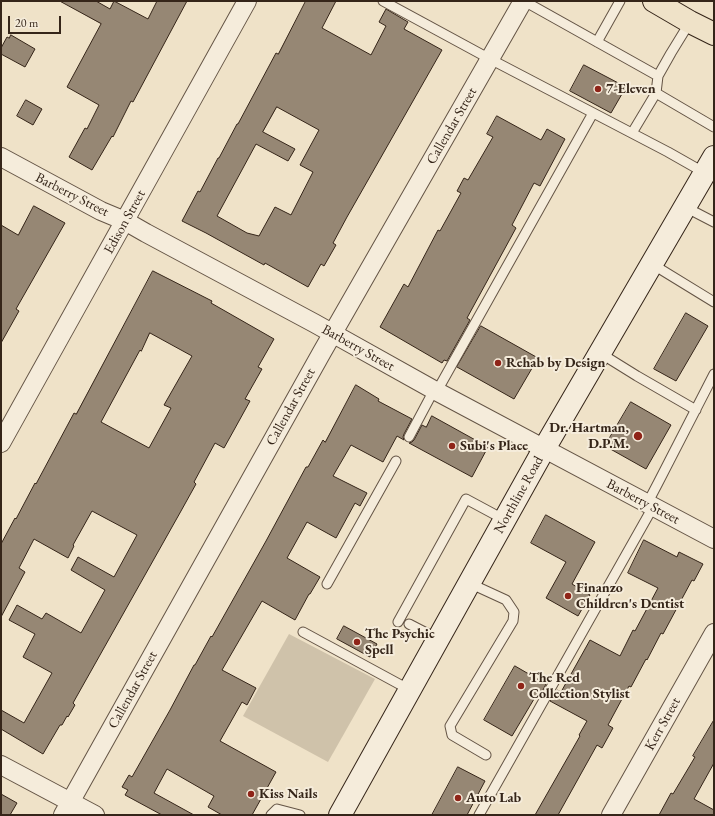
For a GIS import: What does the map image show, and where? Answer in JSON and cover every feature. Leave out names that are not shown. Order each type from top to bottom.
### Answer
[{"type":"main road","points":[[654,1],[714,34]]},
{"type":"main road","name":"Northline Road","points":[[340,815],[544,449],[685,207],[711,169]]},
{"type":"street","name":"Edison Street","points":[[1,443],[247,1]]},
{"type":"street","name":"Callendar Street","points":[[67,809],[333,334],[523,1]]},
{"type":"street","name":"Barberry Street","points":[[1,157],[101,211],[125,221],[436,391],[714,539]]},
{"type":"street","name":"Kerr Street","points":[[611,815],[714,633]]},
{"type":"street","points":[[1,765],[67,809],[95,815]]},
{"type":"lane","points":[[383,1],[668,152],[711,169]]},
{"type":"lane","points":[[523,1],[658,76]]},
{"type":"lane","points":[[597,42],[620,1]]},
{"type":"lane","points":[[632,133],[656,93],[658,76],[690,22]]},
{"type":"lane","points":[[656,93],[714,127]]},
{"type":"lane","points":[[409,437],[593,113]]},
{"type":"lane","points":[[685,207],[714,222]]},
{"type":"lane","points":[[652,264],[714,302]]},
{"type":"lane","points":[[600,353],[696,410]]},
{"type":"lane","points":[[479,815],[650,505],[658,483],[714,374]]},
{"type":"lane","points":[[327,584],[396,461]]},
{"type":"lane","points":[[398,622],[466,499],[505,520]]},
{"type":"lane","points":[[469,583],[506,600],[514,612],[513,621],[450,726],[452,735],[486,755]]},
{"type":"lane","points":[[409,624],[438,639]]},
{"type":"lane","points":[[303,632],[410,690]]},
{"type":"lane","points":[[271,815],[277,809],[300,815]]},
{"type":"shaded area","points":[[289,634],[375,679],[328,762],[243,716]]},
{"type":"building","points":[[60,1],[96,1],[110,9],[114,1],[148,19],[157,1],[187,1],[133,102],[131,101],[113,137],[112,136],[92,170],[69,157],[85,128],[87,129],[99,105],[67,87],[101,24]]},
{"type":"building","points":[[306,1],[336,1],[322,28],[371,55],[386,26],[379,22],[386,9],[408,22],[404,29],[442,50],[347,217],[333,243],[336,245],[324,266],[321,264],[308,287],[265,263],[264,265],[182,221],[198,191],[200,192],[276,53],[278,54]],"holes":[[[277,107],[319,130],[300,165],[313,172],[291,215],[275,207],[259,236],[247,233],[217,216],[256,144],[288,161],[295,149],[263,132]]]},
{"type":"building","points":[[11,35],[35,49],[25,67],[1,54],[1,48],[7,37],[9,38]]},
{"type":"building","name":"7-Eleven","points":[[584,65],[626,87],[611,113],[570,91]]},
{"type":"building","points":[[26,100],[42,109],[33,125],[17,116]]},
{"type":"building","points":[[497,116],[541,140],[547,129],[565,139],[540,186],[534,183],[512,225],[516,228],[467,318],[470,320],[447,361],[444,360],[442,363],[380,327],[404,284],[408,287],[438,230],[440,231],[461,193],[457,191],[464,178],[468,180],[493,137],[487,134]]},
{"type":"building","points":[[34,206],[65,223],[16,309],[19,311],[1,343],[1,225],[18,235]]},
{"type":"building","points":[[153,271],[212,301],[211,303],[274,339],[258,367],[262,369],[245,399],[250,401],[224,448],[215,443],[194,482],[196,484],[73,703],[75,705],[62,725],[60,725],[43,754],[1,729],[1,710],[24,723],[52,673],[23,657],[35,634],[9,620],[17,605],[42,619],[46,613],[81,633],[105,590],[71,570],[78,557],[114,577],[137,535],[92,511],[73,545],[74,546],[68,558],[34,539],[19,568],[25,572],[1,617],[1,544],[35,483],[36,484],[74,413],[76,414]],"holes":[[[150,333],[192,356],[164,405],[171,408],[149,448],[101,422]]]},
{"type":"building","points":[[686,313],[708,326],[676,381],[654,369]]},
{"type":"building","name":"Rehab by Design","points":[[481,326],[538,358],[514,399],[457,367]]},
{"type":"building","points":[[356,385],[379,399],[378,401],[412,419],[404,434],[404,440],[397,436],[383,462],[351,445],[333,476],[367,493],[360,506],[355,503],[336,538],[307,522],[287,558],[320,577],[295,620],[262,601],[222,670],[256,688],[247,705],[242,702],[220,741],[276,772],[252,815],[222,815],[208,807],[214,796],[167,769],[154,793],[194,815],[162,815],[125,795],[128,790],[122,787],[129,775],[132,777],[194,665],[211,636],[212,637],[266,541],[306,467],[308,467],[323,440],[325,442]]},
{"type":"building","name":"Dr. Hartman, D.P.M.","points":[[631,402],[671,425],[646,469],[605,446]]},
{"type":"building","name":"Subi's Place","points":[[432,416],[488,447],[472,477],[409,443],[414,440],[422,425],[426,427]]},
{"type":"building","points":[[546,515],[595,542],[572,584],[590,595],[578,616],[546,598],[566,562],[531,543]]},
{"type":"building","points":[[644,540],[677,557],[679,552],[703,564],[694,581],[692,580],[663,634],[661,633],[631,687],[629,686],[608,725],[613,728],[602,748],[597,745],[558,815],[535,815],[587,721],[550,701],[557,690],[561,692],[590,640],[620,656],[633,630],[635,631],[658,588],[628,573]]},
{"type":"building","name":"The Psychic Spell","points":[[344,626],[377,644],[370,657],[337,639]]},
{"type":"building","points":[[515,666],[546,684],[540,696],[537,694],[512,736],[484,720]]},
{"type":"building","points":[[714,720],[714,763],[694,799],[714,810],[714,815],[659,815],[671,793],[673,794],[695,757],[693,756]]},
{"type":"building","name":"Auto Lab","points":[[458,767],[485,781],[467,815],[432,815]]},
{"type":"building","points":[[1,794],[17,803],[10,815],[1,815]]},
{"type":"place","name":"7-Eleven","points":[[598,89]]},
{"type":"place","name":"Rehab by Design","points":[[498,363]]},
{"type":"place","name":"Dr. Hartman, D.P.M.","points":[[638,436]]},
{"type":"place","name":"Subi's Place","points":[[452,446]]},
{"type":"place","name":"Finanzo Children's Dentist","points":[[568,596]]},
{"type":"place","name":"The Psychic Spell","points":[[357,642]]},
{"type":"place","name":"The Red Collection Stylist","points":[[521,686]]},
{"type":"place","name":"Kiss Nails","points":[[251,794]]},
{"type":"place","name":"Auto Lab","points":[[458,798]]}]
